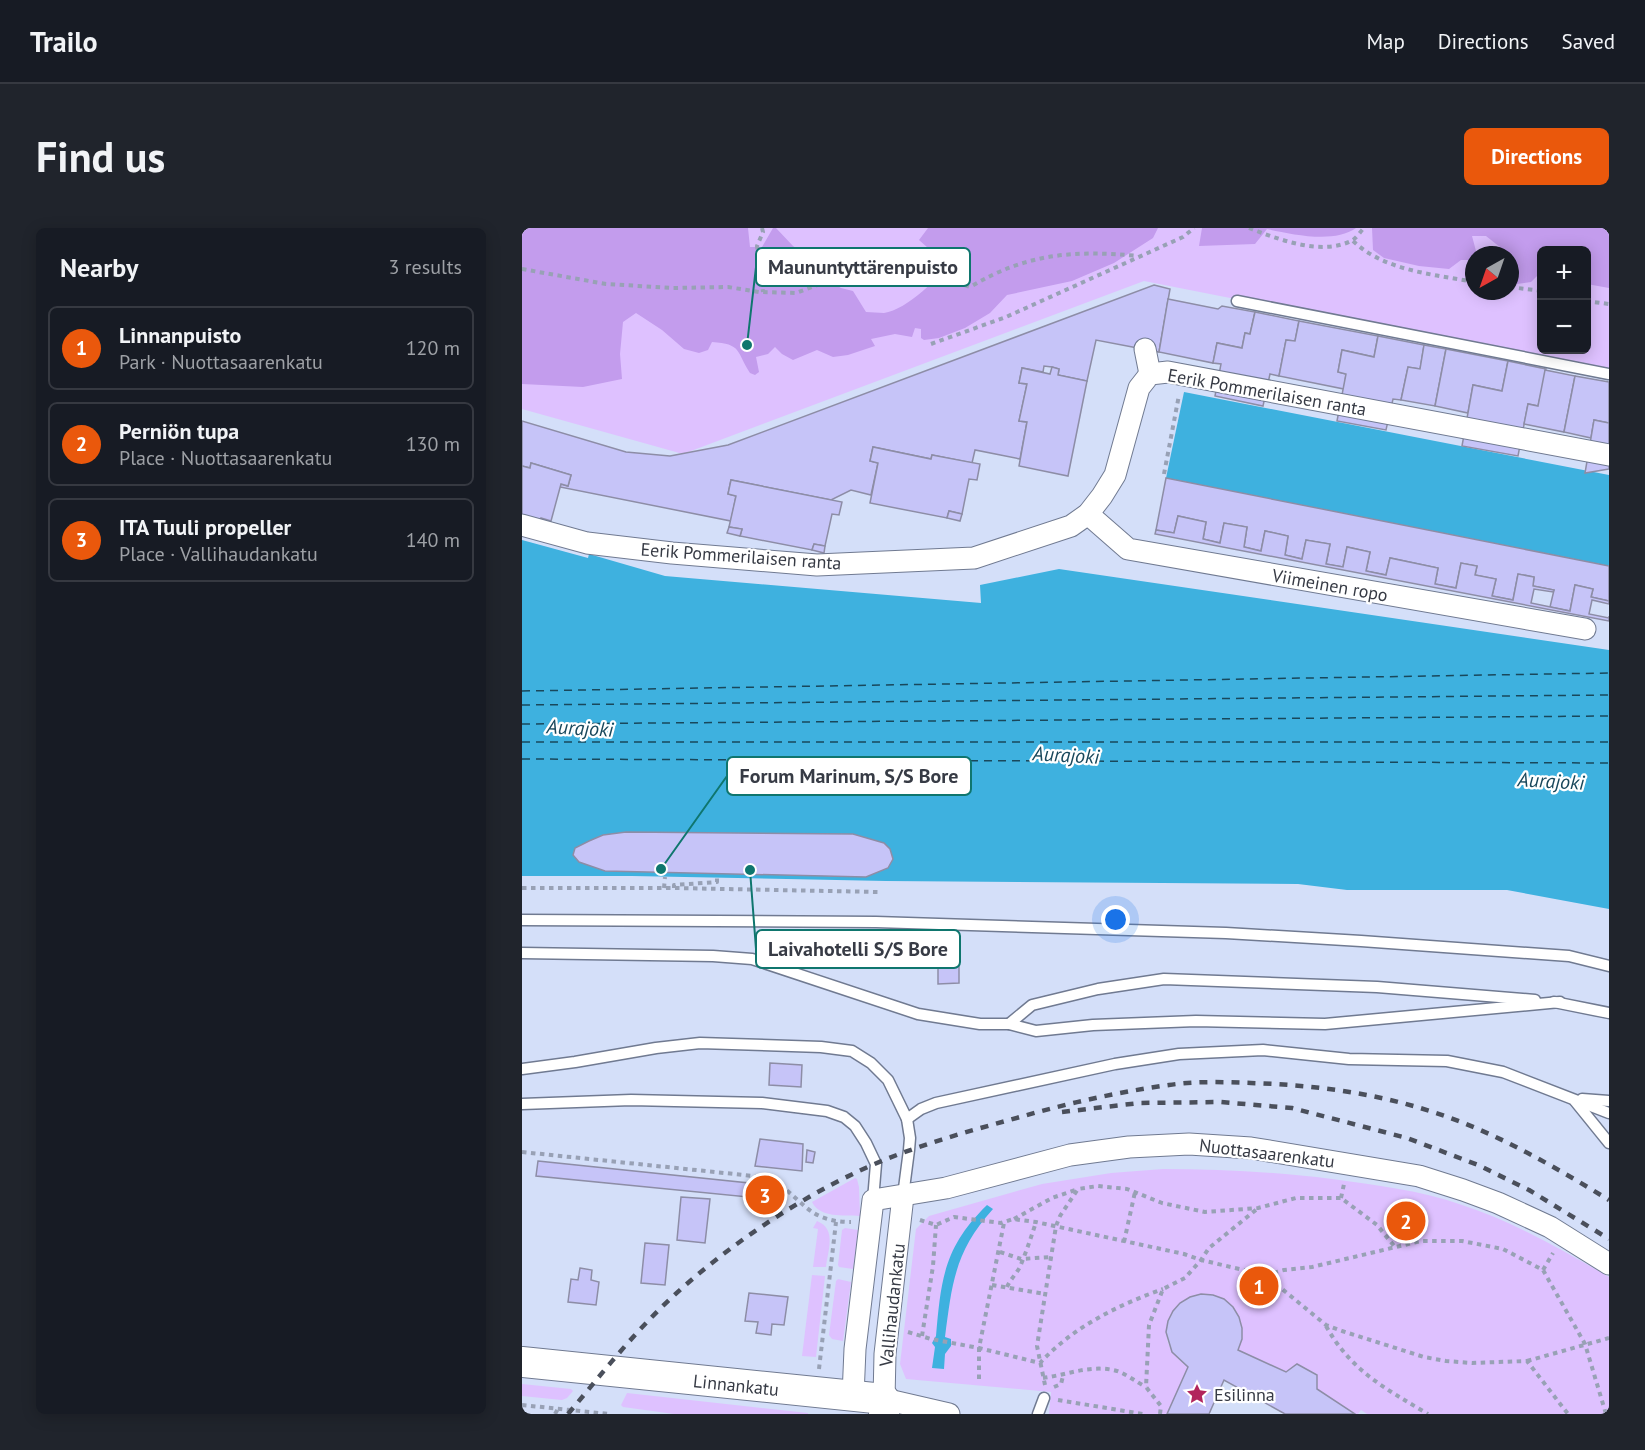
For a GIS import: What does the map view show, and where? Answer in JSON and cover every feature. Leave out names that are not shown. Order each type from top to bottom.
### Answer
[{"type":"street","points":[[1145,349],[1150,374]]},
{"type":"street","name":"Eerik Pommerilaisen ranta","points":[[522,525],[587,543],[672,553],[817,565],[974,558],[1071,526],[1088,514],[1115,475],[1139,388],[1150,374],[1168,372],[1609,455]]},
{"type":"street","name":"Viimeinen ropo","points":[[1088,514],[1128,549],[1585,629]]},
{"type":"street","name":"Nuottasaarenkatu","points":[[873,1200],[946,1188],[1070,1155],[1129,1147],[1189,1144],[1251,1148],[1419,1176],[1463,1190],[1550,1227],[1609,1264]]},
{"type":"street","name":"Vallihaudankatu","points":[[884,1407],[885,1354],[903,1196]]},
{"type":"street","name":"Vallihaudankatu","points":[[853,1405],[855,1350],[873,1200]]},
{"type":"street","name":"Linnankatu","points":[[522,1362],[853,1405],[949,1414]]},
{"type":"lane","points":[[1237,301],[1609,374]]},
{"type":"lane","points":[[522,920],[876,922],[1226,933],[1373,941],[1569,956],[1609,966]]},
{"type":"lane","points":[[522,953],[713,956],[752,959],[918,1014],[980,1024],[1009,1024],[1036,1031],[1093,1025],[1196,1021],[1324,1024],[1560,1002]]},
{"type":"lane","points":[[1009,1024],[1032,1005],[1098,989],[1164,979],[1377,987],[1500,996],[1560,1002],[1609,1013]]},
{"type":"lane","points":[[522,1069],[700,1043],[821,1047],[852,1051],[871,1063],[888,1080],[907,1119],[910,1138],[903,1196]]},
{"type":"lane","points":[[907,1119],[921,1109],[936,1103],[1115,1064],[1179,1054],[1263,1050],[1349,1059],[1447,1061],[1503,1072],[1609,1113]]},
{"type":"lane","points":[[1573,1099],[1609,1101]]},
{"type":"lane","points":[[1573,1099],[1609,1106]]},
{"type":"lane","points":[[1573,1099],[1609,1121]]},
{"type":"lane","points":[[1573,1099],[1609,1131]]},
{"type":"lane","points":[[1573,1099],[1609,1143]]},
{"type":"lane","points":[[524,1104],[631,1100],[762,1103],[827,1111],[844,1118],[855,1126],[866,1143],[876,1164],[873,1200]]},
{"type":"lane","points":[[1038,1414],[1044,1398]]},
{"type":"path","points":[[762,228],[763,232],[757,246],[763,292]]},
{"type":"path","points":[[931,344],[1005,317],[1091,280],[1138,256],[1183,237],[1194,228]]},
{"type":"path","points":[[1249,228],[1276,238],[1312,246],[1332,246],[1353,241],[1364,228]]},
{"type":"path","points":[[1353,241],[1366,253],[1387,263],[1422,273],[1465,280]]},
{"type":"path","points":[[522,269],[606,284],[796,292],[836,278],[869,281],[933,274],[970,286],[994,272],[1022,262],[1061,254],[1098,252],[1138,256]]},
{"type":"path","points":[[1519,288],[1537,290]]},
{"type":"path","points":[[1591,302],[1609,304]]},
{"type":"path","points":[[1164,474],[1177,404]]},
{"type":"path","points":[[664,888],[665,877]]},
{"type":"path","points":[[674,888],[674,885],[717,882],[717,878]]},
{"type":"path","points":[[522,888],[879,892]]},
{"type":"path","points":[[522,1152],[763,1177],[775,1181],[808,1211],[823,1219],[836,1222],[819,1365]]},
{"type":"path","points":[[1341,1198],[1345,1178]]},
{"type":"path","points":[[918,1219],[936,1225],[954,1217],[1004,1223],[1052,1198],[1078,1189],[1098,1186],[1127,1189],[1162,1203],[1205,1212],[1258,1208],[1296,1198],[1341,1198],[1377,1225],[1394,1246]]},
{"type":"path","points":[[1078,1189],[1056,1226],[1037,1346],[1044,1380],[1081,1370],[1114,1370],[1146,1387],[1161,1406],[1160,1414]]},
{"type":"path","points":[[1124,1242],[1135,1192]]},
{"type":"path","points":[[1040,1363],[1061,1342],[1085,1326],[1134,1299],[1185,1278],[1209,1248],[1258,1208]]},
{"type":"path","points":[[1013,1219],[1184,1254],[1265,1275],[1326,1325],[1351,1362],[1378,1384],[1428,1414]]},
{"type":"path","points":[[1007,1287],[1030,1244],[1036,1222]]},
{"type":"path","points":[[979,1379],[979,1348],[1004,1223]]},
{"type":"path","points":[[922,1336],[933,1266],[936,1225]]},
{"type":"path","points":[[1409,1232],[1411,1243]]},
{"type":"path","points":[[1265,1275],[1312,1267],[1411,1243],[1443,1240],[1503,1249],[1543,1270],[1585,1344],[1606,1414]]},
{"type":"path","points":[[1543,1270],[1559,1245]]},
{"type":"path","points":[[1000,1252],[1021,1259],[1051,1257]]},
{"type":"path","points":[[993,1285],[1045,1294]]},
{"type":"path","points":[[1146,1387],[1149,1325],[1163,1289]]},
{"type":"path","points":[[1326,1325],[1414,1353],[1446,1361],[1472,1364],[1527,1360],[1609,1338]]},
{"type":"path","points":[[901,1329],[931,1339],[1040,1363]]},
{"type":"path","points":[[1527,1360],[1568,1414]]},
{"type":"path","points":[[1054,1387],[1061,1383],[1063,1376]]},
{"type":"path","points":[[1044,1398],[1143,1414]]},
{"type":"path","points":[[522,1405],[559,1407],[609,1414]]},
{"type":"path","points":[[555,1414],[559,1407]]},
{"type":"shaded area","points":[[522,228],[1609,228],[1609,373],[1144,281],[683,454],[522,409]]},
{"type":"shaded area","points":[[522,228],[748,228],[750,247],[762,247],[773,228],[776,228],[793,246],[811,259],[824,278],[841,288],[853,291],[866,312],[884,313],[893,311],[913,299],[932,283],[953,258],[946,249],[928,248],[919,240],[928,228],[1158,228],[1153,238],[1114,263],[1072,281],[1007,295],[990,313],[965,328],[939,338],[924,340],[921,338],[921,329],[915,328],[912,337],[895,334],[871,339],[875,346],[848,355],[833,357],[817,350],[793,360],[775,347],[768,354],[756,357],[759,372],[755,375],[750,373],[734,347],[712,342],[708,350],[699,353],[684,349],[662,330],[636,313],[623,322],[620,354],[622,379],[583,387],[522,384]]},
{"type":"shaded area","points":[[1202,228],[1356,228],[1347,233],[1324,237],[1267,229],[1255,244],[1199,246]]},
{"type":"shaded area","points":[[1372,228],[1609,228],[1609,288],[1591,285],[1591,246],[1537,246],[1537,276],[1531,282],[1519,284],[1519,246],[1499,246],[1486,236],[1472,236],[1475,246],[1465,246],[1465,260],[1461,260],[1449,269],[1419,266],[1384,258],[1373,250]]},
{"type":"shaded area","points":[[1163,1169],[1290,1174],[1365,1183],[1414,1192],[1481,1212],[1555,1246],[1609,1277],[1609,1414],[1367,1414],[1361,1410],[1355,1414],[1317,1389],[1317,1374],[1297,1364],[1286,1372],[1238,1350],[1241,1328],[1233,1307],[1180,1303],[1169,1320],[1167,1337],[1173,1353],[1188,1367],[1167,1414],[1049,1414],[1051,1392],[906,1379],[900,1364],[916,1229],[929,1216],[1042,1184],[1111,1173]]},
{"type":"shaded area","points":[[855,1178],[859,1187],[860,1216],[826,1213],[820,1211],[812,1202]]},
{"type":"shaded area","points":[[817,1221],[827,1229],[829,1235],[826,1267],[813,1267],[818,1229],[813,1228]]},
{"type":"shaded area","points":[[845,1228],[858,1230],[853,1269],[838,1265],[842,1230]]},
{"type":"shaded area","points":[[812,1275],[825,1276],[816,1357],[802,1356]]},
{"type":"shaded area","points":[[838,1279],[851,1282],[843,1341],[832,1339],[829,1335]]},
{"type":"shaded area","points":[[522,1384],[573,1391],[562,1400],[522,1396]]},
{"type":"shaded area","points":[[627,1393],[808,1414],[674,1414],[623,1407],[621,1405]]},
{"type":"water","points":[[1184,392],[1609,475],[1609,566],[1166,478]]},
{"type":"water","name":"Aurajoki","points":[[522,540],[588,558],[589,554],[665,576],[981,603],[980,585],[1059,569],[1609,650],[1609,909],[1507,890],[1347,890],[1298,884],[522,876]]},
{"type":"water","points":[[987,1205],[993,1209],[970,1239],[957,1268],[945,1337],[951,1339],[951,1346],[945,1354],[944,1369],[932,1368],[935,1347],[932,1343],[936,1336],[940,1297],[947,1265],[962,1235]]},
{"type":"building","points":[[1154,285],[1170,289],[1159,352],[1096,340],[1087,381],[1058,375],[1059,369],[1052,367],[1044,366],[1043,372],[1022,368],[1019,383],[1027,384],[1019,421],[1027,422],[1020,459],[975,450],[972,463],[932,455],[931,459],[873,447],[870,461],[878,463],[871,495],[851,490],[831,500],[731,480],[728,494],[736,496],[731,521],[560,487],[561,484],[568,486],[571,475],[531,463],[530,468],[522,466],[522,421],[626,452],[670,456],[728,445]]},
{"type":"building","points":[[1168,299],[1218,309],[1222,306],[1255,312],[1250,334],[1245,333],[1242,348],[1217,343],[1213,363],[1159,352]]},
{"type":"building","points":[[1255,312],[1299,321],[1295,341],[1286,340],[1279,376],[1270,374],[1263,406],[1215,396],[1221,364],[1213,363],[1217,343],[1242,348],[1245,333],[1250,334]]},
{"type":"building","points":[[1299,321],[1378,336],[1374,357],[1342,350],[1338,372],[1346,374],[1344,389],[1279,376],[1286,340],[1295,341]]},
{"type":"building","points":[[1378,336],[1424,345],[1420,369],[1408,367],[1401,400],[1393,399],[1386,430],[1337,421],[1346,374],[1338,372],[1342,350],[1374,357]]},
{"type":"building","points":[[1424,345],[1446,349],[1435,406],[1401,400],[1408,367],[1420,369]]},
{"type":"building","points":[[1446,349],[1508,361],[1502,391],[1473,385],[1468,413],[1435,406]]},
{"type":"building","points":[[1508,361],[1553,372],[1549,390],[1542,389],[1538,406],[1528,404],[1518,456],[1462,446],[1473,385],[1502,391]]},
{"type":"building","points":[[1052,367],[1059,369],[1058,375],[1087,381],[1068,476],[1019,466],[1027,422],[1019,421],[1027,384],[1019,383],[1022,368],[1050,374]]},
{"type":"building","points":[[1545,370],[1575,376],[1564,432],[1524,424],[1528,404],[1538,406]]},
{"type":"building","points":[[1575,376],[1609,382],[1609,423],[1594,420],[1591,438],[1564,432]]},
{"type":"building","points":[[1594,420],[1609,423],[1609,469],[1585,473]]},
{"type":"building","points":[[873,447],[931,459],[932,455],[980,464],[977,480],[969,479],[962,514],[949,511],[947,518],[870,503],[878,463],[870,461]]},
{"type":"building","points":[[531,463],[571,475],[568,486],[561,484],[551,521],[541,518],[539,525],[522,520],[522,466],[530,468]]},
{"type":"building","points":[[1166,478],[1609,566],[1609,601],[1591,597],[1593,589],[1575,585],[1570,611],[1550,607],[1554,590],[1533,586],[1534,577],[1518,574],[1513,600],[1492,596],[1496,579],[1475,575],[1477,566],[1461,563],[1456,588],[1435,584],[1438,568],[1390,558],[1386,575],[1366,571],[1370,552],[1347,547],[1343,567],[1326,564],[1330,544],[1306,540],[1302,559],[1285,555],[1288,536],[1265,531],[1261,551],[1244,547],[1247,527],[1224,523],[1220,543],[1203,539],[1206,522],[1178,516],[1174,533],[1156,530]]},
{"type":"building","points":[[731,480],[842,502],[839,515],[832,514],[825,546],[814,544],[812,550],[740,536],[742,529],[729,527],[736,496],[728,494]]},
{"type":"building","points":[[949,511],[962,514],[960,521],[947,518]]},
{"type":"building","points":[[1178,516],[1206,522],[1203,539],[1220,543],[1224,523],[1247,527],[1244,547],[1261,551],[1265,531],[1288,536],[1285,555],[1302,559],[1306,540],[1330,544],[1326,564],[1343,567],[1347,547],[1370,552],[1366,571],[1386,575],[1390,558],[1438,568],[1435,584],[1456,588],[1461,563],[1477,566],[1475,575],[1496,579],[1492,596],[1513,600],[1518,574],[1534,577],[1533,586],[1554,590],[1553,592],[1534,589],[1531,603],[1570,611],[1575,585],[1593,589],[1591,597],[1609,601],[1609,604],[1592,600],[1589,614],[1609,618],[1609,621],[1155,534],[1156,530],[1174,533]]},
{"type":"building","points":[[729,527],[742,529],[740,536],[727,533]]},
{"type":"building","points":[[814,544],[825,546],[824,553],[812,550]]},
{"type":"building","points":[[626,832],[853,834],[884,843],[890,849],[893,859],[888,868],[866,877],[605,871],[579,862],[573,855],[575,848],[589,841],[603,835]]},
{"type":"building","points":[[938,966],[959,966],[959,983],[938,984]]},
{"type":"building","points":[[770,1063],[802,1065],[801,1087],[769,1085]]},
{"type":"building","points":[[760,1139],[803,1144],[802,1171],[755,1166]]},
{"type":"building","points":[[807,1150],[815,1152],[813,1163],[806,1162]]},
{"type":"building","points":[[538,1161],[749,1183],[748,1197],[536,1176]]},
{"type":"building","points":[[681,1197],[710,1199],[705,1243],[677,1240]]},
{"type":"building","points":[[1417,1205],[1421,1230],[1395,1235],[1391,1209]]},
{"type":"building","points":[[645,1243],[669,1245],[665,1285],[641,1283]]},
{"type":"building","points":[[580,1268],[592,1270],[591,1280],[599,1282],[596,1305],[568,1302],[571,1279],[578,1280]]},
{"type":"building","points":[[749,1293],[788,1297],[784,1325],[772,1324],[771,1335],[756,1333],[758,1322],[745,1321]]},
{"type":"building","points":[[1201,1294],[1224,1299],[1233,1307],[1242,1328],[1242,1339],[1238,1350],[1286,1372],[1297,1364],[1317,1375],[1317,1389],[1355,1414],[1285,1414],[1224,1380],[1209,1414],[1167,1414],[1188,1367],[1172,1352],[1166,1332],[1168,1321],[1180,1303]]},
{"type":"ferry route","points":[[522,691],[1609,673]]},
{"type":"ferry route","points":[[522,705],[1609,695]]},
{"type":"ferry route","points":[[522,724],[1609,716]]},
{"type":"ferry route","points":[[522,742],[1609,742]]},
{"type":"ferry route","points":[[522,759],[1609,763]]},
{"type":"railway","points":[[568,1414],[628,1343],[671,1298],[720,1256],[803,1200],[878,1162],[918,1147],[1038,1112],[1112,1095],[1200,1082],[1275,1084],[1368,1095],[1436,1113],[1481,1130],[1547,1163],[1609,1200]]},
{"type":"railway","points":[[1062,1112],[1139,1103],[1221,1102],[1292,1108],[1407,1138],[1478,1165],[1529,1190],[1609,1239]]},
{"type":"place","name":"Maununtyttärenpuisto","points":[[747,345]]},
{"type":"place","name":"Forum Marinum, S/S Bore","points":[[661,869]]},
{"type":"place","name":"Laivahotelli S/S Bore","points":[[750,870]]},
{"type":"place","name":"ITA Tuuli propeller","points":[[765,1195]]},
{"type":"place","name":"Perniön tupa","points":[[1406,1221]]},
{"type":"place","name":"Linnanpuisto","points":[[1259,1286]]},
{"type":"place","name":"Esilinna","points":[[1197,1394]]}]
